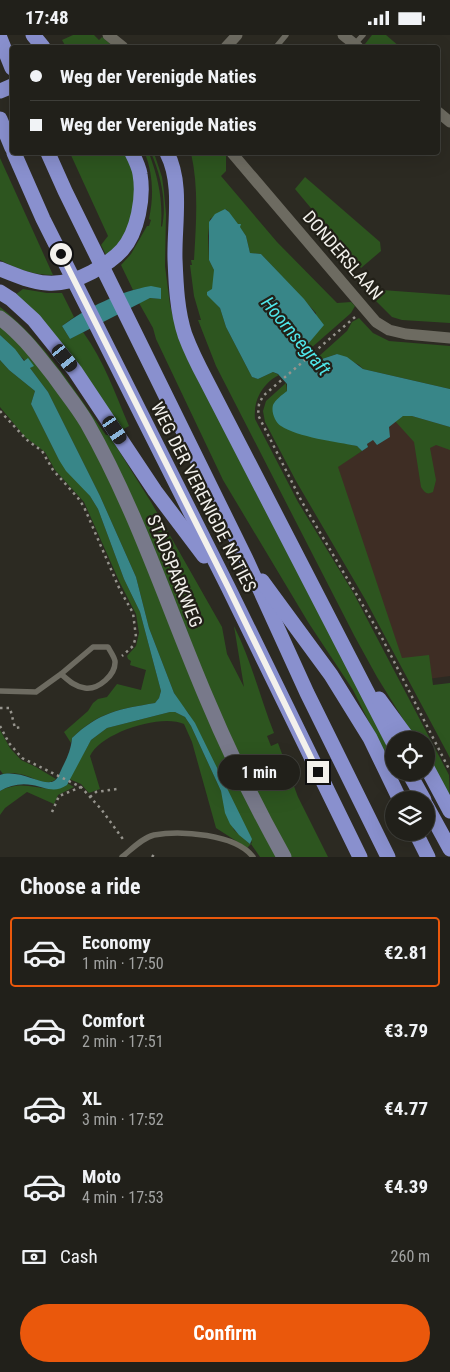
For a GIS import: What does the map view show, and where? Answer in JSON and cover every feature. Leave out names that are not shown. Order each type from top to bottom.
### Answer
[{"type":"highway","points":[[33,35],[41,45]]},
{"type":"highway","points":[[0,38],[10,63]]},
{"type":"highway","points":[[0,119],[10,143]]},
{"type":"highway","name":"WEG DER VERENIGDE NATIES","points":[[15,155],[43,219],[228,587],[360,857]]},
{"type":"highway","name":"WEG DER VERENIGDE NATIES","points":[[49,155],[131,328],[246,559],[388,857]]},
{"type":"highway","points":[[0,269],[22,278],[48,283],[69,281],[87,275],[108,264],[124,249],[138,220],[142,196],[140,173],[133,155]]},
{"type":"highway","points":[[168,155],[175,183],[177,291],[184,333],[206,380],[387,731]]},
{"type":"highway","points":[[0,292],[11,299],[34,320],[76,371],[155,491],[228,587]]},
{"type":"highway","points":[[246,559],[331,675],[370,738],[396,791]]},
{"type":"highway","points":[[355,669],[402,731]]},
{"type":"highway","points":[[434,781],[450,811]]},
{"type":"highway","points":[[435,822],[450,849]]},
{"type":"highway","points":[[420,841],[428,857]]},
{"type":"main road","name":"STADSPARKWEG","points":[[0,318],[23,339],[40,359],[72,401],[99,445],[148,552],[206,698],[242,778],[284,857]]},
{"type":"street","points":[[108,35],[120,45]]},
{"type":"street","points":[[228,45],[237,35]]},
{"type":"street","points":[[343,35],[355,45]]},
{"type":"street","points":[[440,114],[450,122]]},
{"type":"street","name":"DONDERSLAAN","points":[[234,155],[376,322],[389,330],[406,334],[450,338]]},
{"type":"lane","points":[[278,45],[286,35]]},
{"type":"lane","points":[[0,691],[36,692],[93,647],[108,647],[115,661],[114,670],[107,681],[87,689],[74,684],[61,674]]},
{"type":"lane","points":[[122,857],[140,842],[153,835],[188,833],[210,835],[236,845],[253,857]]},
{"type":"path","points":[[365,307],[263,396],[259,404],[258,415],[302,502],[381,636],[450,771]]},
{"type":"path","points":[[0,411],[27,440],[42,451],[53,470],[78,498],[120,590],[133,613],[136,637],[129,651],[115,661]]},
{"type":"path","points":[[0,708],[10,708],[15,728],[22,727]]},
{"type":"path","points":[[0,725],[9,743],[22,758],[81,787],[130,850]]},
{"type":"path","points":[[52,812],[59,796],[81,787]]},
{"type":"path","points":[[90,797],[96,792],[117,789]]},
{"type":"path","points":[[152,857],[156,852]]},
{"type":"shaded area","points":[[403,413],[450,427],[450,676],[413,681],[402,662],[337,467],[368,447],[367,444]]},
{"type":"green space","points":[[73,35],[94,35],[99,40],[102,37],[112,45],[65,45],[62,40]]},
{"type":"green space","points":[[372,35],[386,35],[398,45],[366,45],[365,44]]},
{"type":"green space","points":[[71,155],[129,155],[137,187],[129,230],[107,257],[101,245],[108,236]]},
{"type":"green space","points":[[146,155],[150,155],[155,171],[160,198],[162,227],[164,208],[162,189],[158,170],[152,155],[155,155],[162,177],[166,214],[165,266],[170,305],[176,328],[385,740],[385,754],[353,690],[308,622],[223,480],[156,339],[153,328],[139,303],[150,298],[161,299],[161,288],[133,290],[121,265],[131,254],[147,226],[149,226],[151,220],[149,219],[152,185]]},
{"type":"green space","points":[[191,155],[225,155],[226,171],[221,176],[277,242],[337,303],[351,302],[355,306],[351,313],[310,349],[308,344],[314,336],[316,313],[261,254],[250,253],[246,236],[227,210],[225,209],[210,219],[208,236],[209,260],[214,270],[214,282],[210,297],[220,308],[226,327],[252,377],[258,379],[273,372],[279,375],[273,378],[260,393],[257,399],[255,419],[298,502],[354,594],[426,731],[410,731],[377,677],[216,366],[198,320],[201,320],[194,296],[190,265],[192,265],[191,260],[194,260],[195,179]]},
{"type":"green space","points":[[0,158],[53,275],[26,271],[0,260]]},
{"type":"green space","points":[[305,177],[380,242],[381,251],[361,268],[295,189]]},
{"type":"green space","points":[[23,289],[47,293],[62,293],[74,317],[62,326],[70,339],[83,332],[109,377],[129,426],[122,430],[15,295]]},
{"type":"green space","points":[[382,290],[450,295],[450,323],[402,320],[392,317],[376,301]]},
{"type":"green space","points":[[0,307],[31,335],[58,367],[106,435],[109,435],[151,502],[222,627],[227,654],[244,687],[234,626],[274,733],[267,736],[271,746],[278,743],[298,797],[328,857],[289,857],[231,745],[130,494],[0,311]]},
{"type":"green space","points":[[359,318],[373,333],[389,341],[450,346],[450,389],[363,369],[337,354],[322,359],[317,358],[347,331],[352,322]]},
{"type":"green space","points":[[0,323],[26,347],[95,446],[277,857],[260,857],[251,844],[247,848],[216,828],[192,742],[184,724],[174,721],[147,723],[132,727],[106,740],[90,756],[100,789],[89,793],[81,784],[69,779],[91,740],[107,728],[175,712],[185,717],[191,726],[221,791],[234,830],[250,844],[252,843],[189,714],[174,693],[149,628],[136,577],[100,496],[48,392],[31,367],[0,335]]},
{"type":"green space","points":[[0,360],[9,370],[35,391],[31,404],[59,460],[90,496],[98,509],[124,579],[140,612],[161,691],[155,703],[120,710],[91,722],[72,738],[71,743],[64,732],[88,711],[93,703],[98,699],[107,697],[117,684],[141,690],[146,670],[130,665],[131,661],[127,656],[136,646],[139,633],[136,614],[84,502],[55,470],[45,452],[25,437],[0,407]]},
{"type":"green space","points":[[286,383],[287,391],[274,403],[299,433],[357,446],[362,451],[338,467],[402,658],[429,655],[433,685],[450,683],[450,758],[365,599],[296,481],[265,422],[263,411],[266,401]]},
{"type":"green space","points":[[403,416],[412,416],[450,427],[450,450],[436,445],[430,448],[436,480],[433,492],[431,493],[426,493],[421,487],[414,442],[395,421]]},
{"type":"green space","points":[[0,730],[10,748],[21,760],[56,779],[44,782],[21,774],[3,774],[0,770]]},
{"type":"green space","points":[[435,748],[449,775],[450,801],[435,773]]},
{"type":"green space","points":[[67,783],[74,787],[58,795],[54,804],[27,792],[5,808],[0,815],[0,791],[19,786],[51,788]]},
{"type":"water","name":"Hoornsegraft","points":[[225,209],[238,224],[241,224],[240,227],[246,236],[250,253],[261,254],[304,299],[324,325],[308,344],[317,358],[322,359],[337,354],[347,357],[363,369],[450,389],[450,427],[412,416],[403,416],[389,427],[390,437],[377,445],[373,440],[362,451],[357,446],[307,436],[281,426],[273,414],[273,405],[287,391],[287,384],[278,374],[273,372],[258,379],[252,377],[226,327],[220,308],[207,295],[207,292],[212,289],[214,270],[209,260],[209,222],[215,214]]},
{"type":"water","points":[[151,286],[161,288],[161,299],[150,298],[70,339],[62,326],[104,301],[139,288]]},
{"type":"water","points":[[0,335],[15,349],[24,361],[28,358],[34,366],[30,368],[48,392],[100,496],[136,577],[149,628],[174,693],[195,723],[252,839],[250,844],[230,824],[225,813],[221,791],[191,726],[185,717],[175,712],[107,728],[91,740],[67,785],[62,788],[50,789],[20,784],[0,791],[0,775],[7,773],[23,775],[44,782],[54,781],[58,777],[67,757],[72,738],[82,729],[91,722],[110,713],[155,703],[161,691],[140,612],[124,579],[98,509],[90,496],[66,471],[59,460],[31,404],[35,391],[9,370],[0,360]]},
{"type":"route","points":[[61,254],[228,587],[318,772]]}]
